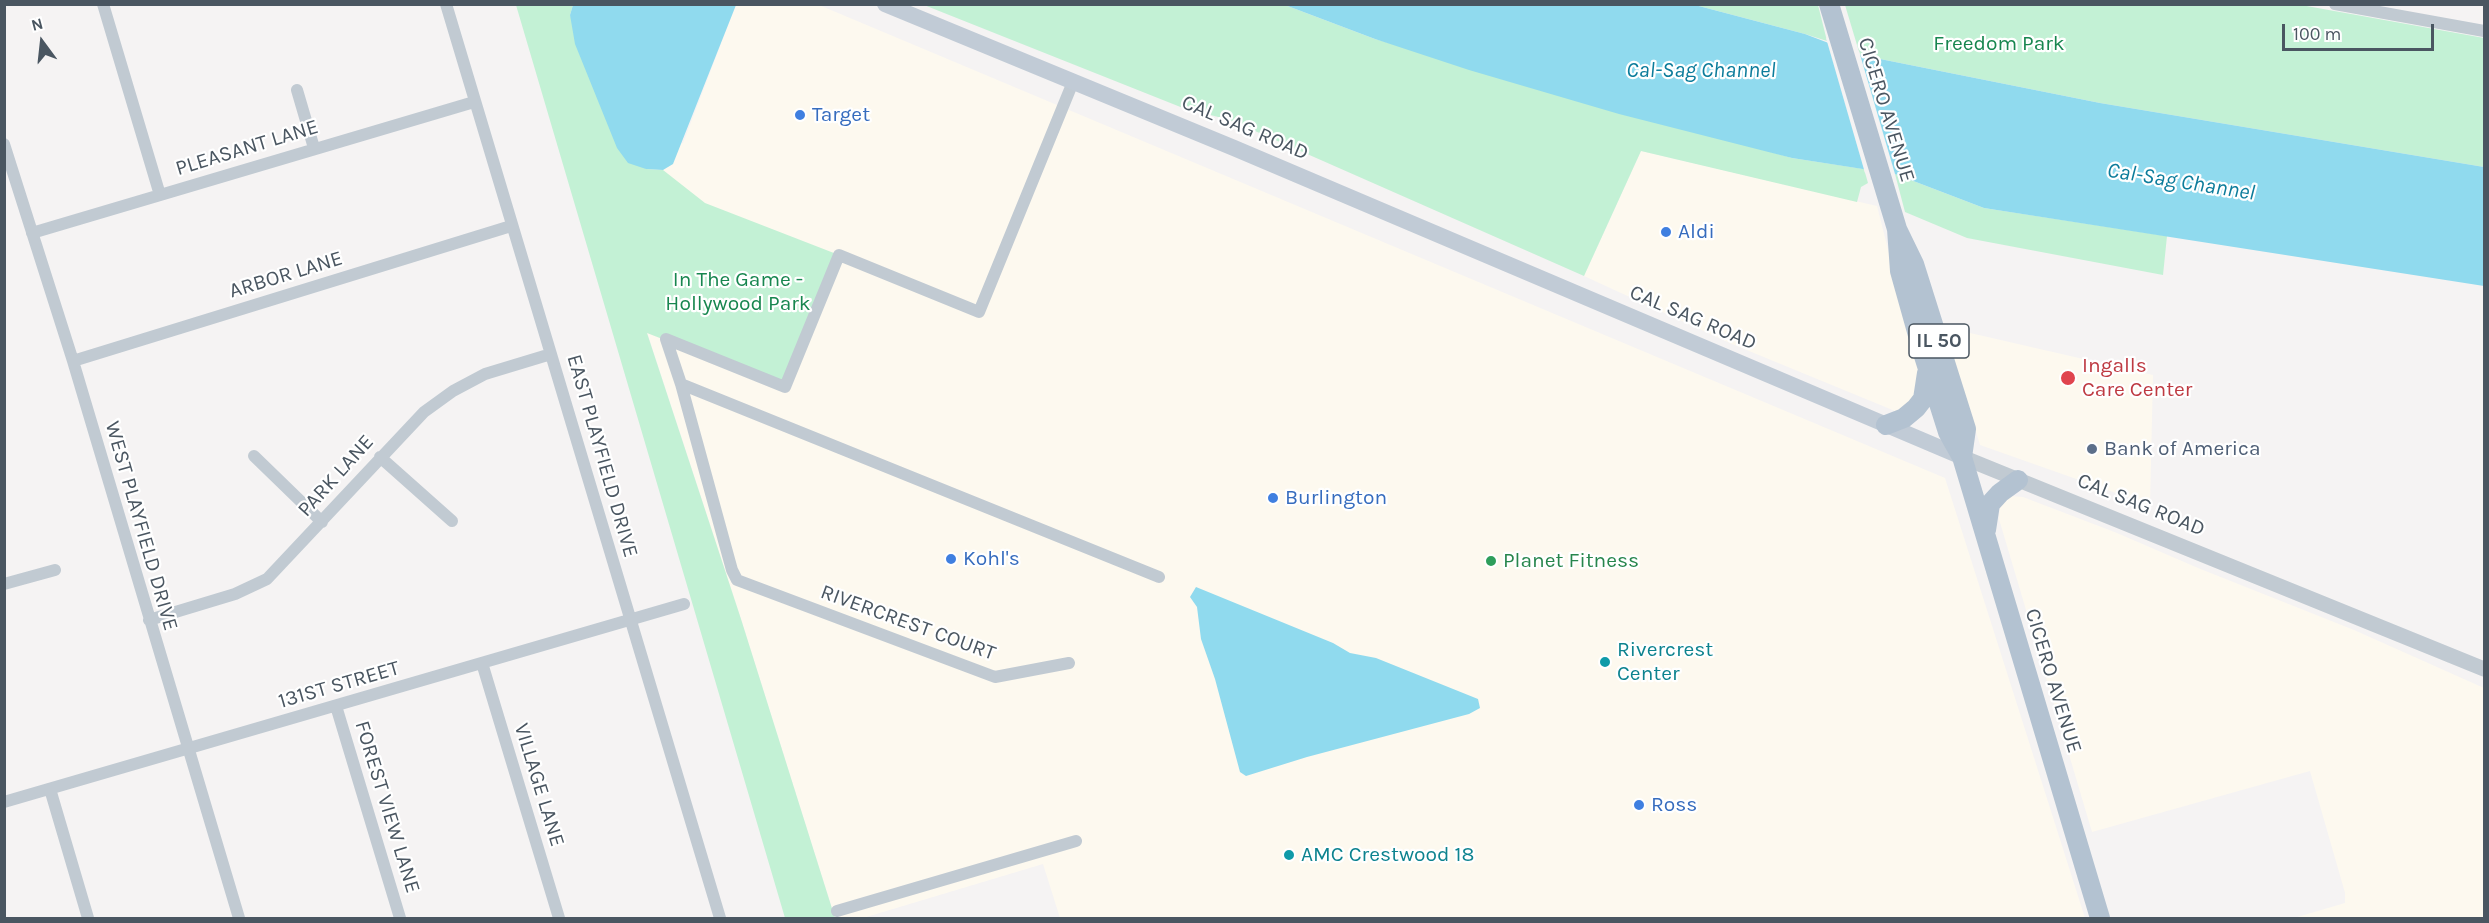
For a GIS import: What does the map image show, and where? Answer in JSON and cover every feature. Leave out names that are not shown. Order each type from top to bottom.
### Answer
[{"type":"main road","name":"CAL SAG ROAD","points":[[885,4],[1275,165],[1962,457]]},
{"type":"main road","name":"CICERO AVENUE","points":[[1830,8],[1897,229],[1914,264],[1966,429],[1962,457]]},
{"type":"main road","name":"CICERO AVENUE","points":[[1897,229],[1900,271],[1923,352],[1948,432],[1962,457],[2100,918]]},
{"type":"main road","points":[[1886,425],[1904,418],[1923,399],[1927,378],[1923,352]]},
{"type":"main road","points":[[1985,536],[1990,504],[2000,493],[2018,480]]},
{"type":"street","points":[[103,4],[160,195]]},
{"type":"street","name":"EAST PLAYFIELD DRIVE","points":[[446,4],[720,918]]},
{"type":"street","points":[[2335,4],[2373,8],[2484,31]]},
{"type":"street","points":[[1073,82],[979,312],[839,255],[785,387],[666,339],[681,384],[1159,577]]},
{"type":"street","points":[[297,90],[314,148]]},
{"type":"street","name":"PLEASANT LANE","points":[[32,233],[474,102]]},
{"type":"street","name":"WEST PLAYFIELD DRIVE","points":[[4,144],[73,360],[239,918]]},
{"type":"street","name":"ARBOR LANE","points":[[73,360],[511,226]]},
{"type":"street","name":"PARK LANE","points":[[149,620],[235,594],[267,579],[424,412],[453,391],[485,374],[551,354]]},
{"type":"street","name":"RIVERCREST COURT","points":[[681,384],[732,570],[737,580],[994,677],[1069,663]]},
{"type":"street","points":[[254,456],[322,522]]},
{"type":"street","points":[[380,457],[452,521]]},
{"type":"street","name":"CAL SAG ROAD","points":[[1962,457],[2484,669]]},
{"type":"street","points":[[4,584],[55,570]]},
{"type":"street","name":"131ST STREET","points":[[4,802],[684,604]]},
{"type":"street","name":"VILLAGE LANE","points":[[482,663],[559,918]]},
{"type":"street","name":"FOREST VIEW LANE","points":[[336,706],[400,918]]},
{"type":"street","points":[[50,789],[88,918]]},
{"type":"street","points":[[837,911],[1076,841]]},
{"type":"shaded area","name":"Rivercrest Center","points":[[736,5],[819,5],[1945,478],[2085,918],[1060,918],[1043,864],[863,918],[835,918],[741,619],[647,332],[628,163],[683,143]]},
{"type":"shaded area","points":[[1641,151],[1877,206],[1923,388],[1902,411],[1895,411],[1732,344],[1584,276]]},
{"type":"shaded area","points":[[1944,327],[2153,375],[2150,505],[1980,445]]},
{"type":"shaded area","points":[[2010,496],[2023,497],[2117,533],[2354,630],[2484,688],[2484,918],[2294,918],[2345,903],[2345,893],[2310,771],[2092,832],[1999,519],[2000,505]]},
{"type":"green space","name":"In The Game - Hollywood Park","points":[[516,5],[573,5],[570,15],[646,169],[663,170],[705,203],[839,255],[785,387],[647,333],[741,619],[835,918],[785,918]]},
{"type":"green space","points":[[924,5],[1285,5],[1375,39],[1792,158],[1864,169],[1868,183],[1861,187],[1857,202],[1641,151],[1584,276],[1230,120],[1183,108]]},
{"type":"green space","points":[[1695,5],[1818,5],[1827,41],[1805,34]]},
{"type":"green space","name":"Freedom Park","points":[[1845,5],[2301,5],[2484,38],[2484,167],[2100,103],[1860,55]]},
{"type":"green space","points":[[1895,174],[1984,208],[2167,236],[2163,275],[1967,238],[1905,212]]},
{"type":"water","points":[[573,5],[736,5],[673,164],[663,170],[646,169],[628,163],[617,148],[575,44],[570,15]]},
{"type":"water","name":"Cal-Sag Channel","points":[[1285,5],[1695,5],[1805,34],[1860,55],[2100,103],[2484,167],[2484,286],[1984,208],[1895,174],[1792,158],[1619,114],[1469,70],[1375,39]]},
{"type":"water","points":[[1196,587],[1333,643],[1350,653],[1376,658],[1478,699],[1480,708],[1469,714],[1307,757],[1246,776],[1240,772],[1215,679],[1201,639],[1197,607],[1190,597]]},
{"type":"pier","points":[[1826,38],[1859,51],[1895,174],[1888,176],[1865,173]]},
{"type":"place","name":"Target","points":[[800,115]]},
{"type":"place","name":"Aldi","points":[[1666,232]]},
{"type":"place","name":"Ingalls Care Center","points":[[2068,378]]},
{"type":"place","name":"Bank of America","points":[[2092,449]]},
{"type":"place","name":"Burlington","points":[[1273,498]]},
{"type":"place","name":"Kohl's","points":[[951,559]]},
{"type":"place","name":"Planet Fitness","points":[[1491,561]]},
{"type":"place","name":"Rivercrest Center","points":[[1605,662]]},
{"type":"place","name":"Ross","points":[[1639,805]]},
{"type":"place","name":"AMC Crestwood 18","points":[[1289,855]]}]
